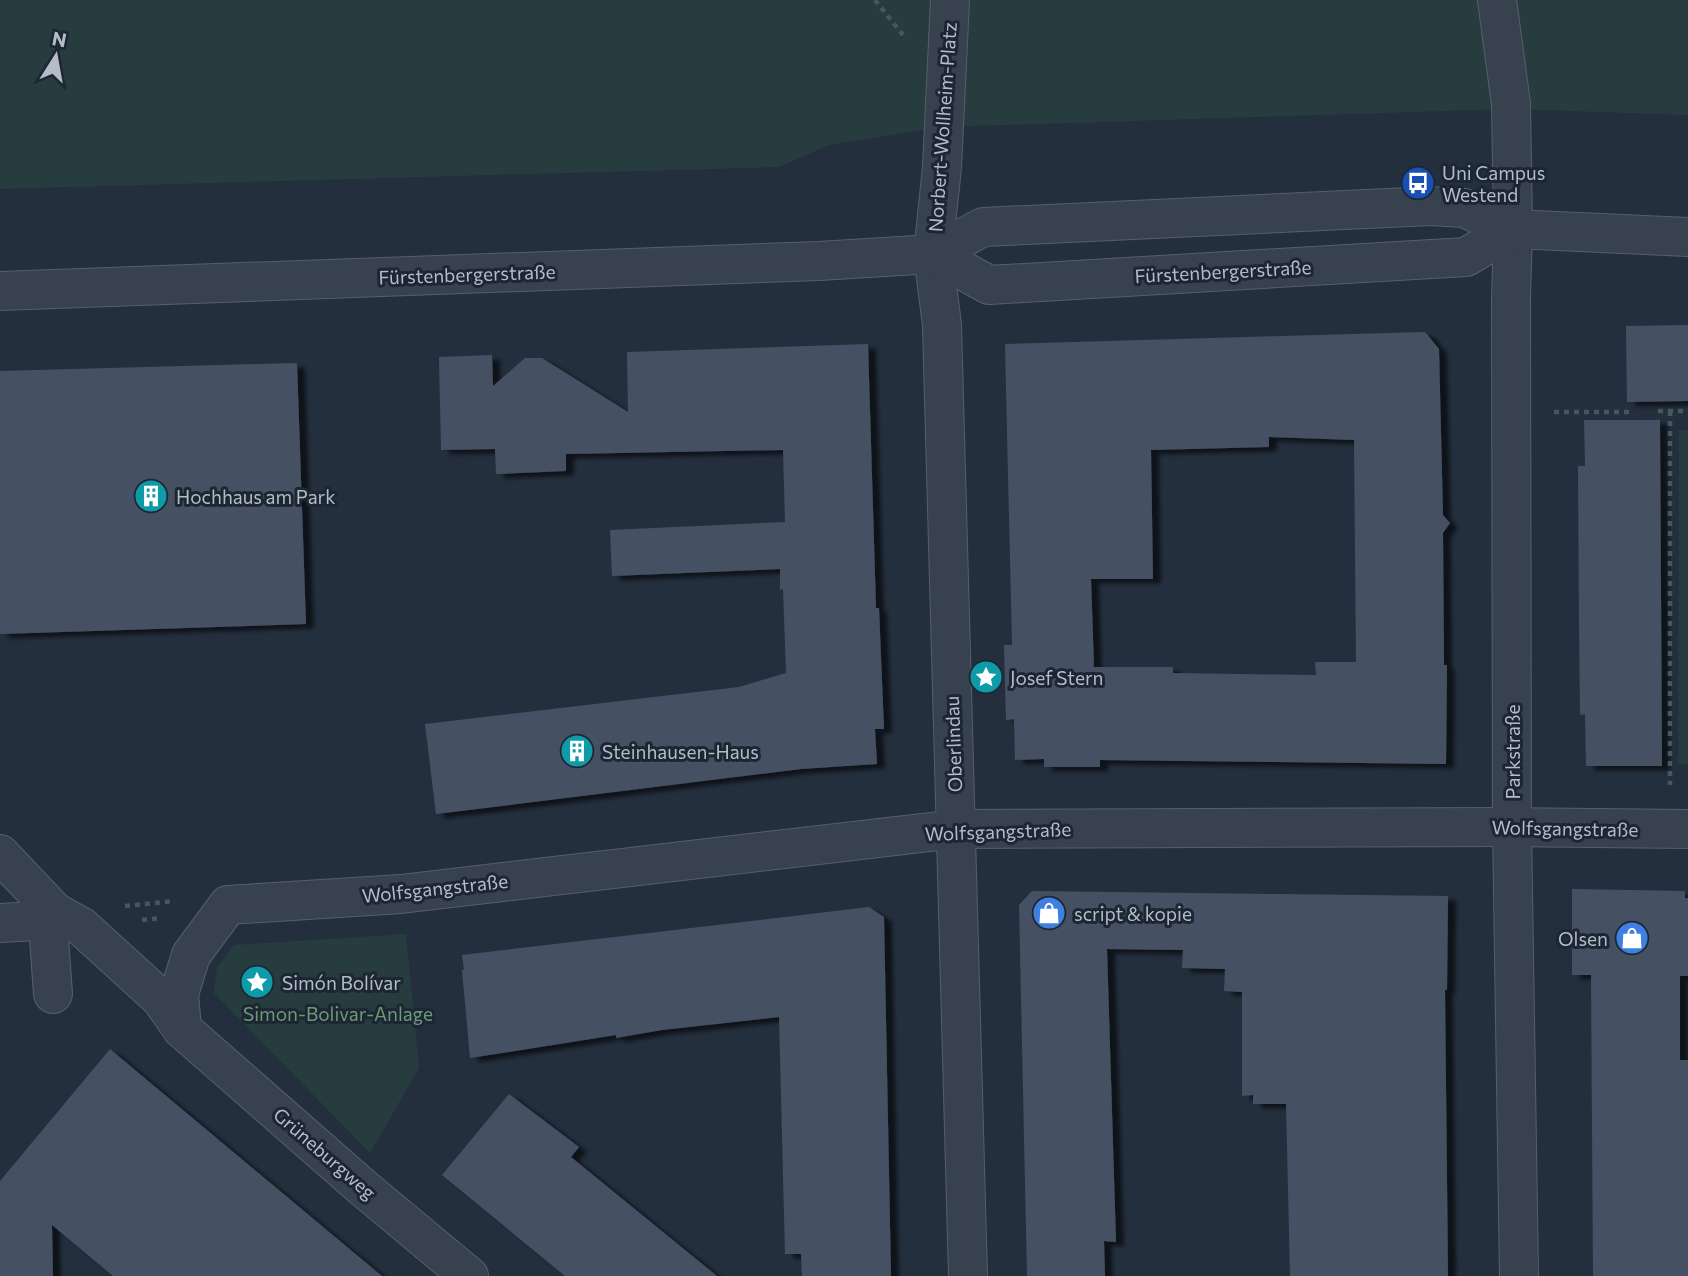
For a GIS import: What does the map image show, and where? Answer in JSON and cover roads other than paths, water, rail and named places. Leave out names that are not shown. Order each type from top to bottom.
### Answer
[{"type":"street","name":"Norbert-Wollheim-Platz","points":[[933,254],[942,167],[950,0]]},
{"type":"street","points":[[1497,0],[1511,104],[1513,229]]},
{"type":"street","name":"Fürstenbergerstraße","points":[[0,292],[818,261],[933,254],[983,227],[1418,207],[1464,208],[1513,229],[1688,237]]},
{"type":"street","name":"Fürstenbergerstraße","points":[[933,254],[989,285],[1466,257],[1513,229]]},
{"type":"street","name":"Parkstraße","points":[[1513,229],[1512,827],[1519,1276]]},
{"type":"street","name":"Oberlindau","points":[[933,254],[942,325],[968,1276]]},
{"type":"street","name":"Wolfsgangstraße","points":[[182,1029],[179,995],[191,955],[228,905],[401,894],[956,829],[1679,829]]},
{"type":"street","name":"Grüneburgweg","points":[[0,854],[69,920],[160,999],[182,1029],[465,1274]]},
{"type":"street","points":[[0,923],[69,920]]},
{"type":"street","points":[[53,994],[49,938],[69,920]]},
{"type":"place","name":"Uni Campus Westend","points":[[1418,183]]},
{"type":"place","name":"Hochhaus am Park","points":[[151,496]]},
{"type":"place","name":"Josef Stern","points":[[986,677]]},
{"type":"place","name":"Steinhausen-Haus","points":[[577,751]]},
{"type":"place","name":"script & kopie","points":[[1049,913]]},
{"type":"place","name":"Olsen","points":[[1632,938]]},
{"type":"place","name":"Simón Bolívar","points":[[257,982]]},
{"type":"park label","name":"Simon-Bolivar-Anlage","points":[[338,1013]]}]
